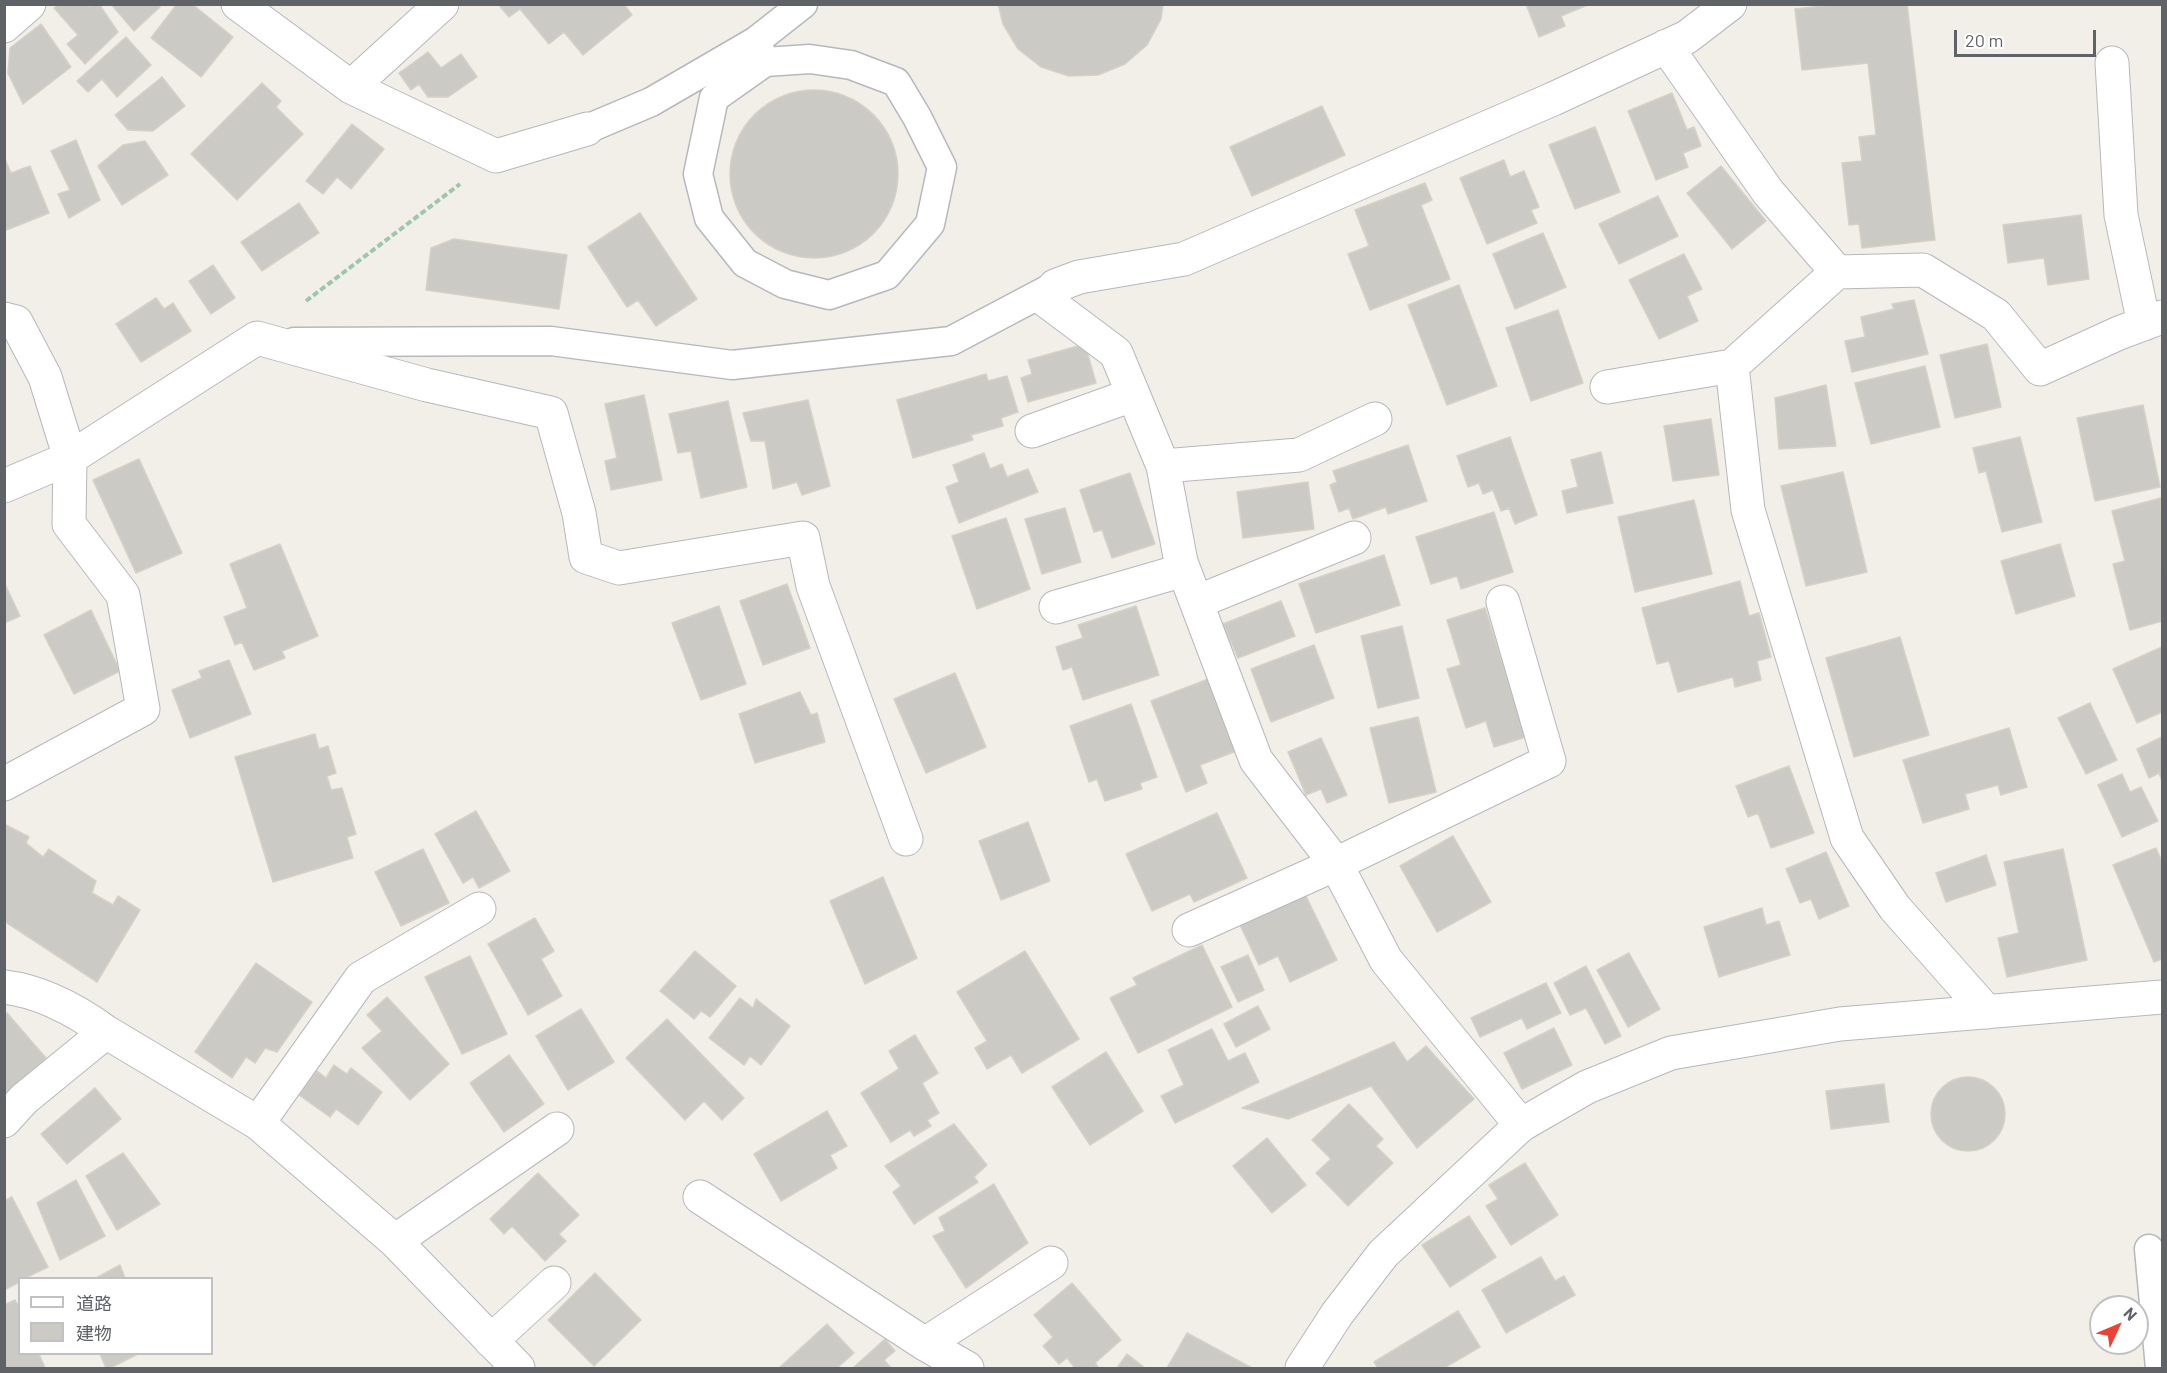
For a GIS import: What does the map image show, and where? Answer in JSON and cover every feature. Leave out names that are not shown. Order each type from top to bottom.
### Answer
[{"type":"street","points":[[4,26],[29,4]]},
{"type":"street","points":[[238,4],[351,87],[496,156],[587,129]]},
{"type":"street","points":[[351,87],[442,4]]},
{"type":"street","points":[[1521,1125],[1386,960],[1336,864],[1256,760],[1181,562],[1163,466],[1116,353],[1044,299],[1055,286],[1079,277],[1184,259],[1553,99],[1687,37],[1730,4]]},
{"type":"street","points":[[1666,46],[1768,192],[1837,272]]},
{"type":"street","points":[[1607,387],[1732,366],[1837,272],[1923,270],[1996,315],[2040,369],[2153,320],[2121,215],[2112,63]]},
{"type":"street","points":[[4,319],[16,322],[45,377],[70,458],[69,524],[123,595],[143,710],[4,784]]},
{"type":"street","points":[[4,486],[70,458],[265,340],[427,385],[551,413],[579,513],[586,557],[619,568],[803,538],[813,586],[906,839]]},
{"type":"street","points":[[1732,366],[1748,510],[1847,838],[1895,908],[1987,1012]]},
{"type":"street","points":[[1032,431],[1132,395]]},
{"type":"street","points":[[1163,466],[1299,456],[1375,419]]},
{"type":"street","points":[[1197,602],[1354,538]]},
{"type":"street","points":[[1056,607],[1184,570]]},
{"type":"street","points":[[1189,930],[1336,864],[1549,761],[1503,602]]},
{"type":"street","points":[[258,1123],[361,978],[479,909]]},
{"type":"street","points":[[4,987],[24,989],[87,1018],[106,1032],[258,1123],[395,1241],[518,1368]]},
{"type":"street","points":[[1302,1368],[1337,1314],[1383,1254],[1521,1125],[1587,1087],[1671,1053],[1840,1024],[2163,997]]},
{"type":"street","points":[[4,1121],[24,1099],[106,1032]]},
{"type":"street","points":[[395,1241],[557,1129]]},
{"type":"street","points":[[700,1197],[925,1344],[967,1368]]},
{"type":"street","points":[[925,1344],[1051,1263]]},
{"type":"street","points":[[491,1341],[554,1283]]},
{"type":"lane","points":[[587,129],[761,52],[850,65],[896,82],[917,117],[942,167],[930,224],[887,275],[829,296],[785,284],[745,263],[709,218],[698,174],[714,98],[761,52],[803,4]]},
{"type":"lane","points":[[265,340],[551,341],[732,365],[951,341],[1055,286]]},
{"type":"lane","points":[[2149,1249],[2160,1368]]},
{"type":"path","points":[[265,340],[496,156]]},
{"type":"building","points":[[60,4],[88,4],[90,7],[99,4],[118,32],[85,64],[67,44],[78,35],[54,8]]},
{"type":"building","points":[[111,4],[159,4],[160,7],[134,31]]},
{"type":"building","points":[[177,4],[192,4],[233,37],[201,77],[151,38]]},
{"type":"building","points":[[498,4],[624,4],[632,15],[583,55],[564,32],[549,44],[520,9],[509,17]]},
{"type":"building","points":[[998,4],[1163,4],[1161,19],[1147,45],[1125,64],[1098,75],[1069,76],[1041,67],[1018,49],[1003,24]]},
{"type":"building","points":[[1526,4],[1590,4],[1561,16],[1565,26],[1539,37]]},
{"type":"building","points":[[1841,4],[1907,4],[1935,240],[1862,248],[1859,224],[1849,225],[1842,163],[1862,161],[1859,137],[1876,135],[1868,63],[1802,70],[1795,9]]},
{"type":"building","points":[[41,24],[71,67],[23,104],[8,73],[10,48]]},
{"type":"building","points":[[126,37],[151,65],[117,97],[102,79],[88,92],[77,81]]},
{"type":"building","points":[[428,52],[441,68],[461,54],[477,77],[448,97],[428,97],[419,84],[411,90],[399,73]]},
{"type":"building","points":[[162,77],[185,106],[153,131],[128,130],[115,115]]},
{"type":"building","points":[[262,83],[281,101],[276,107],[303,134],[237,200],[191,154]]},
{"type":"building","points":[[814,90],[846,97],[861,104],[873,115],[884,127],[891,142],[898,174],[891,206],[884,221],[873,233],[861,244],[846,251],[814,258],[782,251],[767,244],[755,233],[744,221],[737,206],[730,174],[737,142],[744,127],[755,115],[767,104],[782,97]]},
{"type":"building","points":[[1672,93],[1687,130],[1694,127],[1701,146],[1683,153],[1688,167],[1656,180],[1628,111]]},
{"type":"building","points":[[1322,106],[1345,155],[1252,196],[1230,147]]},
{"type":"building","points":[[352,124],[384,149],[351,189],[337,177],[323,194],[306,181]]},
{"type":"building","points":[[1595,127],[1620,192],[1575,209],[1549,145]]},
{"type":"building","points":[[76,140],[100,200],[69,218],[58,194],[70,190],[51,151]]},
{"type":"building","points":[[145,141],[168,175],[122,205],[98,166],[123,145]]},
{"type":"building","points":[[4,157],[11,173],[30,166],[49,213],[4,231]]},
{"type":"building","points":[[1504,160],[1510,177],[1524,171],[1539,207],[1531,210],[1537,223],[1487,244],[1460,178]]},
{"type":"building","points":[[1721,166],[1766,221],[1732,249],[1687,193]]},
{"type":"building","points":[[1425,183],[1432,200],[1421,205],[1450,279],[1370,310],[1348,254],[1369,246],[1355,210]]},
{"type":"building","points":[[1658,196],[1678,236],[1619,264],[1599,224]]},
{"type":"building","points":[[299,203],[319,233],[262,271],[241,242]]},
{"type":"building","points":[[640,213],[697,299],[656,326],[638,300],[627,307],[588,247]]},
{"type":"building","points":[[2081,215],[2089,279],[2048,285],[2044,258],[2008,263],[2003,225]]},
{"type":"building","points":[[1543,233],[1566,287],[1515,309],[1493,254]]},
{"type":"building","points":[[454,239],[567,255],[559,309],[426,290],[431,248]]},
{"type":"building","points":[[1684,254],[1702,289],[1687,296],[1698,321],[1659,339],[1629,280]]},
{"type":"building","points":[[213,265],[235,298],[211,314],[189,281]]},
{"type":"building","points":[[1459,285],[1497,386],[1447,405],[1408,305]]},
{"type":"building","points":[[156,298],[164,309],[173,303],[191,331],[141,362],[116,324]]},
{"type":"building","points":[[1914,300],[1928,354],[1852,372],[1845,341],[1865,337],[1861,317],[1894,309],[1892,304]]},
{"type":"building","points":[[1558,310],[1583,383],[1531,401],[1506,328]]},
{"type":"building","points":[[1085,344],[1096,383],[1028,402],[1021,378],[1032,374],[1028,360]]},
{"type":"building","points":[[1987,344],[2001,407],[1955,418],[1940,355]]},
{"type":"building","points":[[1925,366],[1940,427],[1871,444],[1855,383]]},
{"type":"building","points":[[986,374],[988,381],[1007,376],[1018,412],[1001,418],[1003,426],[971,435],[973,440],[913,458],[897,400]]},
{"type":"building","points":[[1826,385],[1836,446],[1779,449],[1775,398]]},
{"type":"building","points":[[644,395],[662,480],[611,490],[605,461],[617,458],[605,404]]},
{"type":"building","points":[[808,400],[830,486],[802,495],[797,482],[773,489],[765,441],[751,441],[743,413]]},
{"type":"building","points":[[728,401],[747,487],[701,498],[691,451],[678,453],[669,414]]},
{"type":"building","points":[[2143,405],[2160,487],[2095,501],[2077,418]]},
{"type":"building","points":[[1711,419],[1719,475],[1673,481],[1664,426]]},
{"type":"building","points":[[1510,437],[1537,515],[1515,524],[1509,508],[1501,511],[1493,490],[1483,494],[1479,483],[1468,487],[1457,456]]},
{"type":"building","points":[[2020,437],[2042,522],[2002,532],[1986,471],[1979,473],[1973,448]]},
{"type":"building","points":[[1408,445],[1427,501],[1388,514],[1386,507],[1353,519],[1349,508],[1339,512],[1330,485],[1337,482],[1333,471]]},
{"type":"building","points":[[1601,452],[1613,503],[1567,513],[1562,491],[1578,487],[1571,460]]},
{"type":"building","points":[[984,453],[990,469],[1002,464],[1007,477],[1028,469],[1038,492],[959,523],[946,487],[959,482],[953,465]]},
{"type":"building","points":[[139,459],[182,553],[136,573],[93,480]]},
{"type":"building","points":[[1843,472],[1867,572],[1806,586],[1781,486]]},
{"type":"building","points":[[1130,473],[1155,544],[1112,558],[1102,530],[1094,532],[1080,490]]},
{"type":"building","points":[[1308,482],[1314,529],[1243,538],[1237,492]]},
{"type":"building","points":[[2161,498],[2162,621],[2130,630],[2113,564],[2125,561],[2112,511]]},
{"type":"building","points":[[1694,500],[1712,574],[1635,592],[1618,517]]},
{"type":"building","points":[[1065,508],[1081,562],[1042,574],[1025,519]]},
{"type":"building","points":[[1494,512],[1513,572],[1461,589],[1457,576],[1431,584],[1416,537]]},
{"type":"building","points":[[1006,518],[1030,589],[977,609],[952,536]]},
{"type":"building","points":[[280,544],[318,636],[282,651],[285,658],[254,670],[242,642],[235,645],[224,617],[247,608],[230,564]]},
{"type":"building","points":[[2060,544],[2075,596],[2016,614],[2001,561]]},
{"type":"building","points":[[1384,555],[1400,605],[1316,633],[1299,584]]},
{"type":"building","points":[[1740,581],[1749,616],[1759,613],[1771,657],[1757,661],[1761,680],[1735,687],[1733,677],[1678,692],[1669,661],[1657,664],[1642,608]]},
{"type":"building","points":[[4,582],[20,616],[4,623]]},
{"type":"building","points":[[787,584],[810,648],[763,665],[740,601]]},
{"type":"building","points":[[1281,601],[1295,636],[1238,658],[1223,624]]},
{"type":"building","points":[[719,606],[746,684],[701,700],[672,623]]},
{"type":"building","points":[[1136,606],[1159,675],[1083,700],[1072,667],[1063,670],[1056,647],[1083,638],[1078,625]]},
{"type":"building","points":[[1485,608],[1526,737],[1494,747],[1486,721],[1466,728],[1447,669],[1461,665],[1447,620]]},
{"type":"building","points":[[91,610],[120,671],[74,694],[44,635]]},
{"type":"building","points":[[1402,626],[1419,698],[1378,708],[1361,636]]},
{"type":"building","points":[[1900,637],[1929,735],[1854,757],[1826,658]]},
{"type":"building","points":[[1314,645],[1334,698],[1271,722],[1251,669]]},
{"type":"building","points":[[2162,647],[2162,712],[2137,723],[2113,669]]},
{"type":"building","points":[[229,660],[251,714],[190,738],[172,690],[202,678],[199,671]]},
{"type":"building","points":[[955,673],[986,747],[926,773],[894,699]]},
{"type":"building","points":[[1211,678],[1239,750],[1200,765],[1207,783],[1186,792],[1151,701]]},
{"type":"building","points":[[800,692],[811,715],[817,713],[825,742],[755,763],[739,714]]},
{"type":"building","points":[[2090,703],[2117,760],[2086,774],[2058,718]]},
{"type":"building","points":[[1131,704],[1157,777],[1140,783],[1142,789],[1105,801],[1097,779],[1089,782],[1070,726]]},
{"type":"building","points":[[1418,717],[1436,792],[1389,803],[1370,728]]},
{"type":"building","points":[[2009,728],[2027,787],[2001,795],[1998,785],[1965,794],[1969,809],[1923,823],[1903,760]]},
{"type":"building","points":[[315,734],[319,749],[328,746],[336,773],[327,776],[331,790],[342,788],[356,834],[347,837],[353,858],[273,882],[235,757]]},
{"type":"building","points":[[2162,737],[2162,781],[2159,773],[2149,778],[2137,749]]},
{"type":"building","points":[[1321,738],[1347,795],[1327,803],[1321,789],[1306,795],[1288,752]]},
{"type":"building","points":[[1789,766],[1814,833],[1771,848],[1758,813],[1748,817],[1736,786]]},
{"type":"building","points":[[2122,774],[2130,792],[2141,787],[2158,821],[2122,837],[2098,785]]},
{"type":"building","points":[[476,811],[510,871],[479,888],[473,877],[463,883],[435,834]]},
{"type":"building","points":[[1217,813],[1247,878],[1194,902],[1190,894],[1152,911],[1126,854]]},
{"type":"building","points":[[1028,822],[1050,881],[1001,900],[979,841]]},
{"type":"building","points":[[4,824],[29,837],[26,843],[43,857],[49,849],[96,881],[92,893],[113,905],[118,896],[140,910],[97,982],[4,921]]},
{"type":"building","points":[[1453,836],[1491,902],[1437,932],[1400,866]]},
{"type":"building","points":[[2156,848],[2162,862],[2162,959],[2154,962],[2113,865]]},
{"type":"building","points":[[423,849],[449,903],[401,926],[375,872]]},
{"type":"building","points":[[2063,849],[2087,960],[2007,977],[1998,938],[2019,933],[2004,862]]},
{"type":"building","points":[[1826,852],[1849,906],[1819,919],[1811,899],[1800,903],[1786,869]]},
{"type":"building","points":[[1986,855],[1996,885],[1946,902],[1936,873]]},
{"type":"building","points":[[883,877],[917,958],[865,984],[830,901]]},
{"type":"building","points":[[1305,894],[1337,960],[1290,982],[1278,956],[1259,965],[1240,925]]},
{"type":"building","points":[[1762,908],[1766,925],[1779,921],[1790,955],[1719,977],[1704,927]]},
{"type":"building","points":[[535,918],[554,951],[541,959],[562,996],[528,1015],[488,944]]},
{"type":"building","points":[[1202,945],[1232,1007],[1138,1053],[1110,998],[1137,985],[1133,978]]},
{"type":"building","points":[[695,951],[736,986],[710,1017],[701,1011],[694,1019],[660,991]]},
{"type":"building","points":[[1025,951],[1079,1039],[1022,1073],[1011,1055],[987,1069],[975,1048],[987,1041],[957,992]]},
{"type":"building","points":[[1629,953],[1660,1009],[1628,1027],[1597,970]]},
{"type":"building","points":[[1248,955],[1264,990],[1238,1002],[1221,967]]},
{"type":"building","points":[[470,956],[507,1034],[462,1054],[425,977]]},
{"type":"building","points":[[256,963],[312,1002],[277,1052],[265,1048],[255,1063],[246,1057],[232,1078],[195,1052]]},
{"type":"building","points":[[1586,966],[1621,1036],[1605,1044],[1586,1008],[1570,1015],[1554,983]]},
{"type":"building","points":[[1546,983],[1561,1013],[1527,1029],[1522,1018],[1480,1037],[1471,1018]]},
{"type":"building","points":[[387,997],[449,1064],[410,1100],[362,1048],[382,1031],[367,1015]]},
{"type":"building","points":[[740,998],[753,1008],[756,999],[790,1026],[761,1065],[750,1056],[744,1065],[709,1038]]},
{"type":"building","points":[[1258,1006],[1270,1029],[1236,1047],[1224,1024]]},
{"type":"building","points":[[581,1009],[614,1062],[568,1090],[536,1036]]},
{"type":"building","points":[[7,1013],[46,1058],[4,1095],[4,1015]]},
{"type":"building","points":[[667,1019],[744,1098],[722,1120],[704,1101],[685,1120],[626,1058]]},
{"type":"building","points":[[1554,1028],[1572,1065],[1522,1089],[1504,1053]]},
{"type":"building","points":[[1212,1029],[1228,1061],[1245,1053],[1259,1082],[1175,1123],[1161,1096],[1184,1085],[1168,1050]]},
{"type":"building","points":[[915,1035],[938,1073],[922,1083],[939,1113],[927,1120],[931,1126],[914,1136],[910,1130],[891,1142],[861,1093],[899,1069],[889,1051]]},
{"type":"building","points":[[1394,1042],[1407,1062],[1426,1046],[1474,1099],[1417,1148],[1371,1086],[1288,1119],[1242,1108]]},
{"type":"building","points":[[1106,1052],[1143,1111],[1090,1145],[1052,1087]]},
{"type":"building","points":[[509,1055],[544,1104],[504,1132],[470,1083]]},
{"type":"building","points":[[334,1065],[347,1074],[351,1068],[382,1092],[358,1125],[336,1109],[330,1117],[299,1095],[317,1071],[326,1078]]},
{"type":"building","points":[[1961,1077],[1975,1077],[1989,1083],[1999,1093],[2005,1107],[2003,1128],[1989,1145],[1975,1151],[1961,1151],[1947,1145],[1937,1135],[1931,1121],[1931,1107],[1937,1093],[1947,1083]]},
{"type":"building","points":[[1884,1084],[1889,1122],[1831,1129],[1826,1091]]},
{"type":"building","points":[[95,1088],[121,1119],[67,1164],[41,1134]]},
{"type":"building","points":[[1349,1104],[1383,1139],[1376,1146],[1393,1163],[1348,1206],[1316,1173],[1331,1159],[1312,1140]]},
{"type":"building","points":[[827,1111],[847,1146],[830,1155],[837,1168],[781,1201],[754,1154]]},
{"type":"building","points":[[954,1124],[987,1165],[974,1177],[978,1182],[914,1224],[893,1192],[901,1186],[885,1166]]},
{"type":"building","points":[[1267,1138],[1306,1185],[1272,1213],[1233,1166]]},
{"type":"building","points":[[123,1153],[160,1204],[117,1230],[86,1176]]},
{"type":"building","points":[[1525,1163],[1558,1215],[1511,1245],[1486,1206],[1498,1199],[1489,1185]]},
{"type":"building","points":[[538,1173],[579,1215],[559,1234],[566,1241],[545,1261],[512,1226],[504,1234],[490,1219]]},
{"type":"building","points":[[76,1180],[105,1236],[60,1260],[37,1203]]},
{"type":"building","points":[[994,1184],[1028,1243],[966,1288],[933,1236],[945,1231],[939,1218]]},
{"type":"building","points":[[12,1197],[48,1267],[27,1277],[18,1277],[18,1283],[4,1290],[4,1201]]},
{"type":"building","points":[[1469,1216],[1496,1257],[1450,1287],[1422,1245]]},
{"type":"building","points":[[1541,1257],[1555,1281],[1564,1276],[1575,1295],[1506,1333],[1482,1290]]},
{"type":"building","points":[[120,1265],[125,1277],[98,1277]]},
{"type":"building","points":[[595,1273],[641,1320],[594,1366],[548,1320]]},
{"type":"building","points":[[1072,1283],[1121,1340],[1095,1363],[1097,1368],[1075,1368],[1067,1358],[1059,1364],[1043,1346],[1053,1337],[1034,1315]]},
{"type":"building","points":[[15,1300],[18,1305],[18,1355],[39,1355],[45,1368],[4,1368],[4,1305]]},
{"type":"building","points":[[1458,1311],[1480,1347],[1444,1368],[1378,1368],[1374,1362]]},
{"type":"building","points":[[827,1324],[854,1353],[837,1368],[779,1368]]},
{"type":"building","points":[[1187,1333],[1252,1368],[1167,1368]]},
{"type":"building","points":[[885,1339],[895,1351],[884,1360],[891,1368],[853,1368]]},
{"type":"building","points":[[1127,1354],[1145,1368],[1117,1368]]},
{"type":"building","points":[[100,1355],[136,1355],[110,1368],[106,1368]]}]
